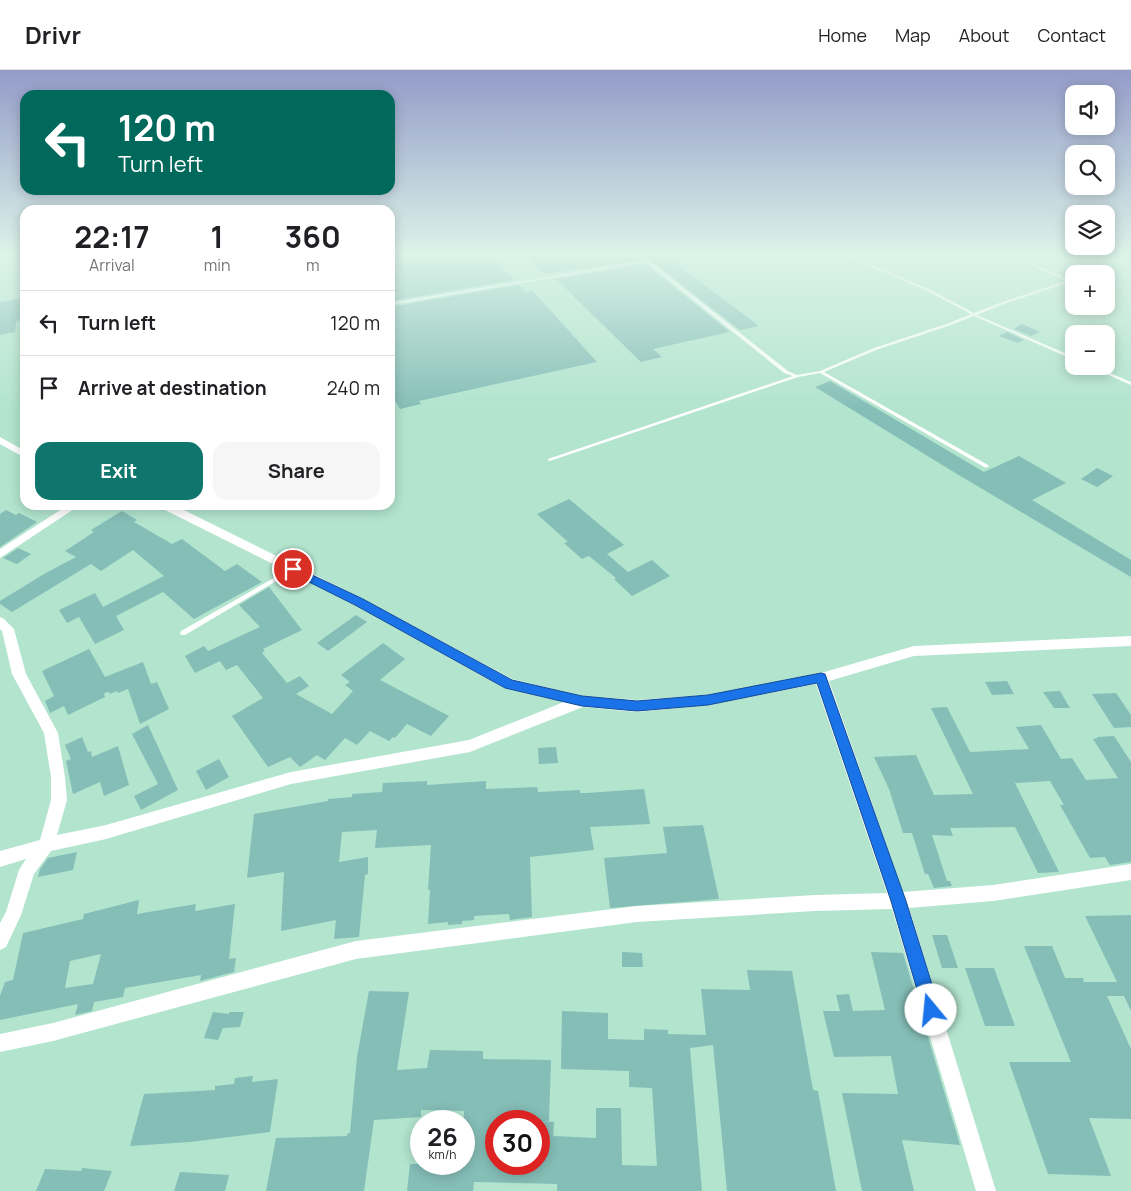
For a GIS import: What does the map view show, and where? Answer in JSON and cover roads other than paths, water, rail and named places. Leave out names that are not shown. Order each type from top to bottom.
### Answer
[{"type":"street","points":[[0,440],[20,452]]},
{"type":"street","points":[[0,554],[67,510]]},
{"type":"street","points":[[174,510],[359,602],[509,684],[582,701],[637,706],[708,700],[821,678],[914,651],[1131,641]]},
{"type":"street","points":[[0,622],[8,629],[20,674],[51,733],[58,777],[59,800],[46,845],[27,870],[13,914],[0,941]]},
{"type":"street","points":[[821,678],[898,901],[986,1191]]},
{"type":"street","points":[[0,859],[46,845],[106,832],[291,778],[470,746],[582,701]]},
{"type":"street","points":[[0,1043],[53,1032],[356,950],[637,914],[816,903],[898,901],[993,893],[1131,872]]},
{"type":"lane","points":[[702,305],[786,372],[797,376]]},
{"type":"lane","points":[[957,305],[1065,355]]},
{"type":"lane","points":[[550,460],[797,376],[820,372],[875,349],[975,315],[998,305]]},
{"type":"lane","points":[[820,372],[986,466]]},
{"type":"lane","points":[[1110,375],[1131,384]]},
{"type":"lane","points":[[183,632],[293,569]]}]
